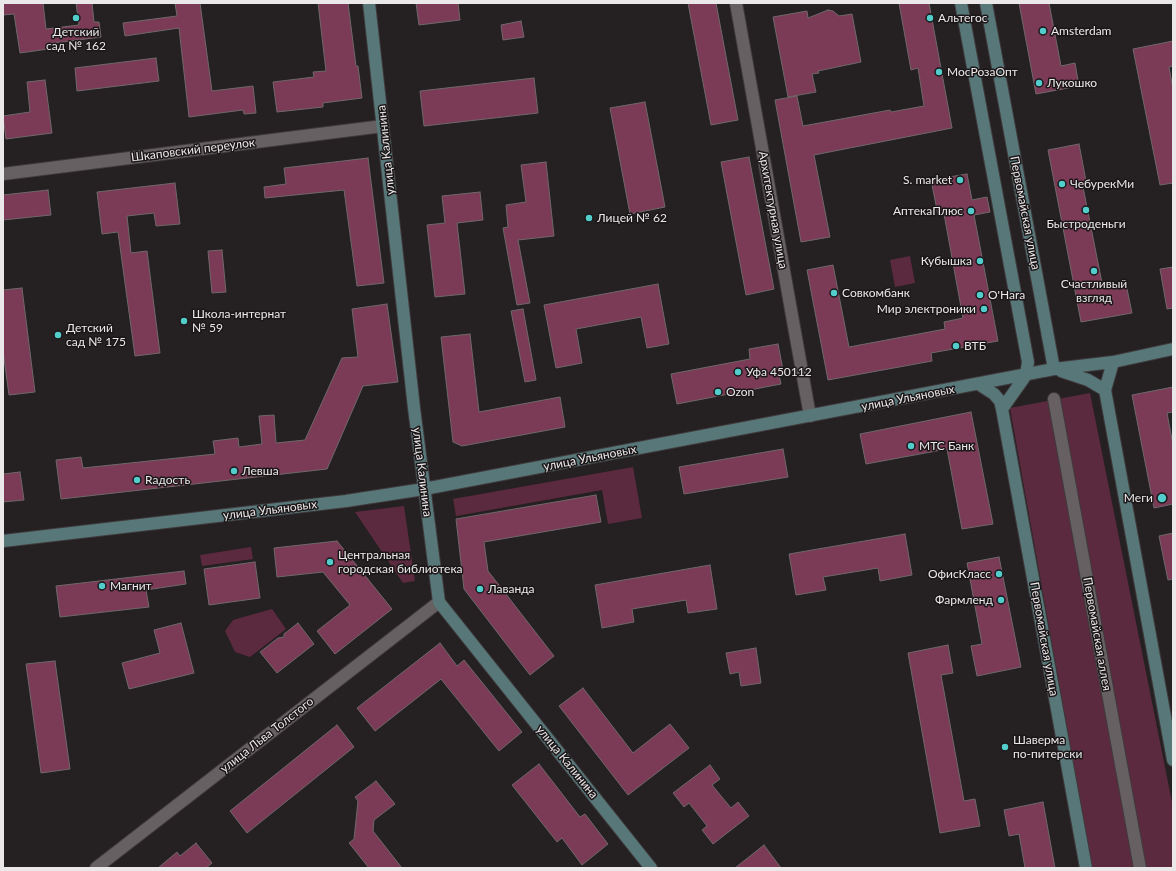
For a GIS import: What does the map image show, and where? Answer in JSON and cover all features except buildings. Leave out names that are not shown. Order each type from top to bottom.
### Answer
[{"type":"main road","name":"улица Калинина","points":[[369,3],[424,489],[439,602],[651,868]]},
{"type":"main road","name":"Первомайская улица","points":[[961,3],[1028,362],[1026,375]]},
{"type":"main road","name":"Первомайская улица","points":[[986,3],[1054,369]]},
{"type":"main road","name":"улица Ульяновых","points":[[3,541],[346,501],[424,489],[980,385],[1054,369],[1113,362],[1173,350]]},
{"type":"main road","points":[[1113,362],[1105,390],[1173,760]]},
{"type":"main road","points":[[1054,369],[1088,380],[1105,390]]},
{"type":"main road","points":[[1002,409],[1026,375]]},
{"type":"main road","name":"Первомайская улица","points":[[980,385],[994,394],[1000,401],[1002,409],[1086,868]]},
{"type":"street","name":"Архитектурная улица","points":[[736,3],[810,416]]},
{"type":"street","name":"Шкаповский переулок","points":[[3,174],[383,126]]},
{"type":"street","name":"Первомайская аллея","points":[[1054,399],[1140,868]]},
{"type":"street","name":"улица Льва Толстого","points":[[96,868],[439,602]]},
{"type":"shaded area","points":[[910,256],[915,283],[895,287],[890,260]]},
{"type":"shaded area","points":[[1090,393],[1173,807],[1173,868],[1092,868],[1010,408]]},
{"type":"shaded area","points":[[633,467],[642,518],[608,524],[602,490],[456,516],[453,499]]},
{"type":"shaded area","points":[[404,506],[415,581],[403,583],[355,512]]},
{"type":"shaded area","points":[[251,547],[253,559],[202,566],[200,555]]},
{"type":"shaded area","points":[[272,609],[286,629],[250,657],[235,652],[225,631],[233,620]]},
{"type":"place","name":"Детский сад № 162","points":[[76,18]]},
{"type":"place","name":"Альтегос","points":[[930,18]]},
{"type":"place","name":"Amsterdam","points":[[1043,31]]},
{"type":"place","name":"МосРозаОпт","points":[[939,72]]},
{"type":"place","name":"Лукошко","points":[[1039,83]]},
{"type":"place","name":"S. market","points":[[960,180]]},
{"type":"place","name":"ЧебурекМи","points":[[1062,184]]},
{"type":"place","name":"Быстроденьги","points":[[1086,210]]},
{"type":"place","name":"АптекаПлюс","points":[[971,211]]},
{"type":"place","name":"Лицей № 62","points":[[589,218]]},
{"type":"place","name":"Кубышка","points":[[980,261]]},
{"type":"place","name":"Счастливый взгляд","points":[[1094,271]]},
{"type":"place","name":"Совкомбанк","points":[[834,293]]},
{"type":"place","name":"O'Hara","points":[[980,295]]},
{"type":"place","name":"Мир электроники","points":[[984,309]]},
{"type":"place","name":"Школа-интернат № 59","points":[[184,321]]},
{"type":"place","name":"Детский сад № 175","points":[[58,335]]},
{"type":"place","name":"ВТБ","points":[[956,346]]},
{"type":"place","name":"Уфа 450112","points":[[738,372]]},
{"type":"place","name":"Ozon","points":[[718,392]]},
{"type":"place","name":"МТС Банк","points":[[911,446]]},
{"type":"place","name":"Левша","points":[[234,471]]},
{"type":"place","name":"Rадость","points":[[137,480]]},
{"type":"place","name":"Меги","points":[[1162,498]]},
{"type":"place","name":"Центральная городская библиотека","points":[[330,562]]},
{"type":"place","name":"ОфисКласс","points":[[999,574]]},
{"type":"place","name":"Магнит","points":[[102,586]]},
{"type":"place","name":"Лаванда","points":[[480,589]]},
{"type":"place","name":"Фармленд","points":[[1001,600]]},
{"type":"place","name":"Шаверма по-питерски","points":[[1005,747]]}]
